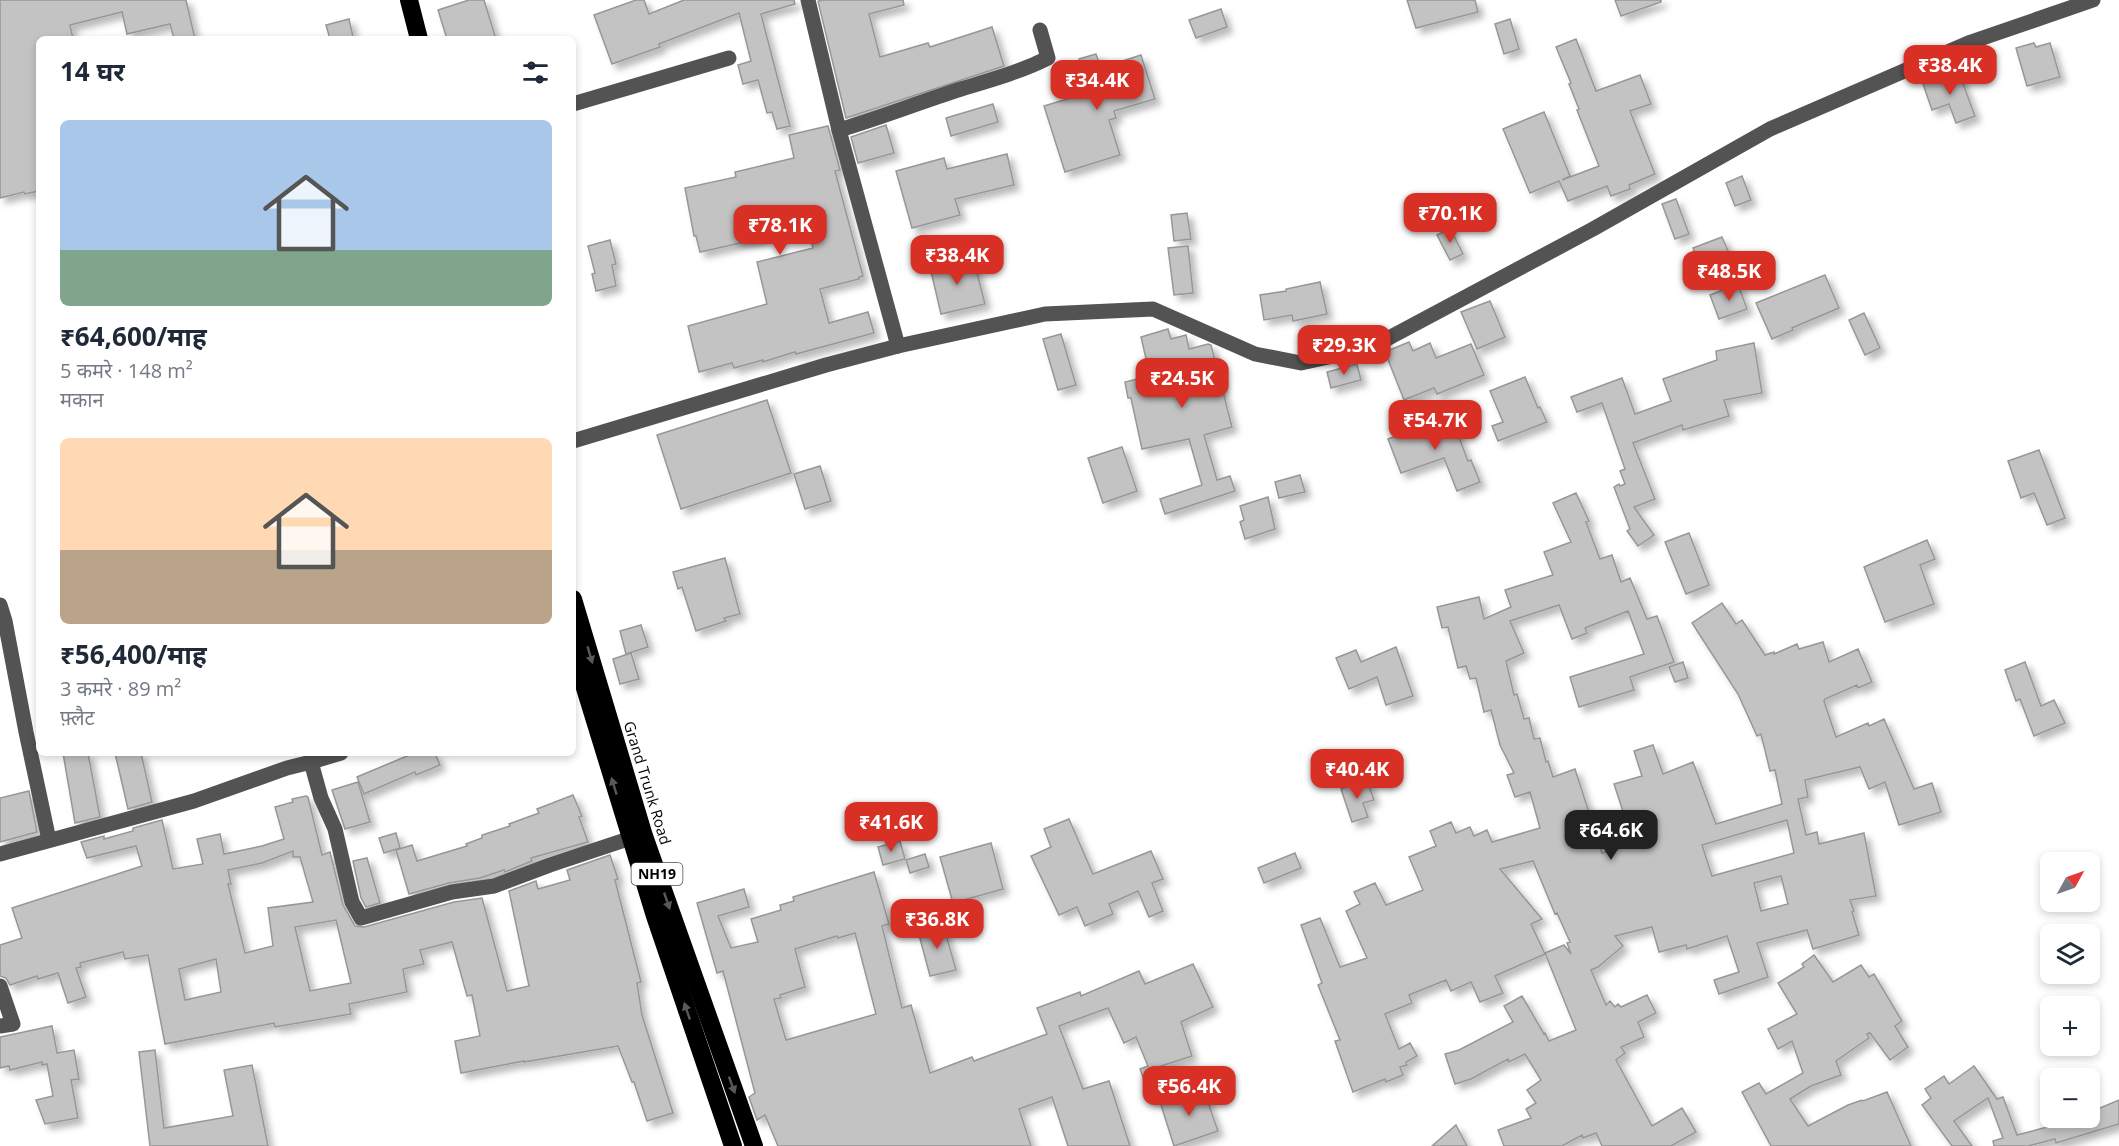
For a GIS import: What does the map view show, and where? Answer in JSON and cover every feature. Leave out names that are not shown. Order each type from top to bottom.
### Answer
[{"type":"highway","points":[[410,0],[418,36]]},
{"type":"highway","name":"Grand Trunk Road","points":[[576,609],[644,836],[754,1146]]},
{"type":"highway","name":"NH19","points":[[576,670],[733,1146]]},
{"type":"street","points":[[808,0],[838,130],[898,346]]},
{"type":"street","points":[[576,440],[826,364],[898,346],[1045,315],[1153,309],[1255,354],[1301,363],[1370,348],[1593,230],[1770,129],[1971,42],[2094,0]]},
{"type":"street","points":[[838,130],[1021,72],[1048,58],[1040,30]]},
{"type":"street","points":[[576,103],[729,58]]},
{"type":"street","points":[[0,605],[49,840]]},
{"type":"street","points":[[0,854],[194,801],[287,768],[331,756]]},
{"type":"street","points":[[311,762],[321,798],[335,829],[352,902],[361,918],[452,892],[495,886],[631,838]]},
{"type":"street","points":[[0,986],[13,1024],[0,1026]]},
{"type":"building","points":[[0,0],[186,0],[194,36],[173,36],[170,24],[127,34],[122,12],[70,25],[72,36],[36,36],[36,192],[0,198]]},
{"type":"building","points":[[469,0],[484,0],[495,36],[446,36],[438,10]]},
{"type":"building","points":[[636,0],[644,0],[649,14],[684,0],[794,0],[795,4],[761,14],[790,126],[777,129],[772,112],[767,113],[758,80],[743,84],[738,65],[751,61],[739,13],[659,44],[660,47],[612,64],[594,15]]},
{"type":"building","points":[[903,0],[904,5],[869,14],[880,57],[928,43],[930,47],[992,27],[1004,66],[846,118],[818,1]]},
{"type":"building","points":[[1407,0],[1475,0],[1478,12],[1416,28]]},
{"type":"building","points":[[1615,0],[1661,0],[1661,2],[1621,16]]},
{"type":"building","points":[[1221,9],[1227,27],[1196,38],[1189,20]]},
{"type":"building","points":[[349,19],[353,36],[329,36],[326,25]]},
{"type":"building","points":[[1510,19],[1519,49],[1504,54],[1495,24]]},
{"type":"building","points":[[1576,39],[1596,91],[1640,75],[1651,104],[1630,111],[1655,174],[1629,185],[1630,189],[1611,196],[1607,186],[1568,201],[1559,181],[1530,193],[1503,129],[1544,112],[1570,176],[1562,180],[1599,166],[1577,110],[1579,109],[1569,84],[1571,83],[1556,47]]},
{"type":"building","points":[[2034,43],[2036,47],[2050,43],[2060,77],[2027,86],[2016,48]]},
{"type":"building","points":[[1096,54],[1101,68],[1141,55],[1155,99],[1114,111],[1116,118],[1109,120],[1120,155],[1065,172],[1044,106],[1090,92],[1079,59]]},
{"type":"building","points":[[1958,70],[1975,116],[1956,123],[1949,104],[1932,110],[1923,84]]},
{"type":"building","points":[[993,104],[998,122],[951,136],[946,118]]},
{"type":"building","points":[[886,125],[894,153],[858,163],[851,137]]},
{"type":"building","points":[[828,126],[840,170],[835,171],[863,276],[820,289],[829,323],[868,312],[874,333],[763,362],[763,360],[734,368],[732,363],[699,372],[688,326],[767,304],[757,262],[813,248],[803,209],[759,220],[763,238],[700,252],[696,236],[694,236],[685,188],[736,177],[735,172],[794,158],[789,135]]},
{"type":"building","points":[[1007,154],[1014,185],[955,199],[960,215],[912,228],[896,171],[944,158],[947,169]]},
{"type":"building","points":[[1742,176],[1751,200],[1735,206],[1726,183]]},
{"type":"building","points":[[1676,199],[1689,234],[1675,239],[1662,204]]},
{"type":"building","points":[[1187,213],[1191,239],[1174,241],[1171,215]]},
{"type":"building","points":[[1450,228],[1463,254],[1450,260],[1437,235]]},
{"type":"building","points":[[1722,237],[1729,253],[1699,264],[1693,248]]},
{"type":"building","points":[[610,240],[616,264],[612,265],[616,286],[596,291],[592,274],[595,273],[588,246]]},
{"type":"building","points":[[1188,246],[1193,293],[1174,295],[1168,248]]},
{"type":"building","points":[[973,257],[985,304],[941,314],[930,267]]},
{"type":"building","points":[[1825,275],[1839,308],[1772,339],[1756,303]]},
{"type":"building","points":[[1320,282],[1327,314],[1293,321],[1292,315],[1264,320],[1260,295]]},
{"type":"building","points":[[1738,284],[1747,309],[1719,319],[1710,295]]},
{"type":"building","points":[[1490,301],[1505,337],[1477,349],[1461,312]]},
{"type":"building","points":[[1864,313],[1880,348],[1865,355],[1849,320]]},
{"type":"building","points":[[1168,329],[1171,339],[1186,335],[1189,349],[1211,345],[1232,427],[1204,435],[1217,480],[1230,476],[1235,491],[1165,514],[1160,499],[1202,485],[1189,439],[1142,449],[1131,398],[1128,398],[1125,382],[1150,376],[1141,337]]},
{"type":"building","points":[[1061,334],[1076,385],[1058,390],[1043,339]]},
{"type":"building","points":[[1409,342],[1413,351],[1430,343],[1436,358],[1471,344],[1484,375],[1437,394],[1434,388],[1404,400],[1385,352]]},
{"type":"building","points":[[1754,343],[1762,393],[1724,400],[1729,416],[1683,430],[1682,425],[1633,443],[1655,499],[1634,507],[1654,535],[1638,546],[1627,531],[1630,529],[1614,487],[1625,484],[1620,471],[1625,469],[1602,403],[1577,412],[1571,397],[1622,378],[1635,414],[1671,401],[1663,379],[1717,360],[1716,351]]},
{"type":"building","points":[[1357,364],[1361,380],[1331,388],[1327,372]]},
{"type":"building","points":[[1525,377],[1538,408],[1540,407],[1547,422],[1498,441],[1492,426],[1503,422],[1490,391]]},
{"type":"building","points":[[767,400],[791,473],[681,509],[657,435]]},
{"type":"building","points":[[1451,416],[1468,461],[1471,460],[1480,482],[1457,491],[1444,458],[1401,473],[1388,439]]},
{"type":"building","points":[[1122,447],[1137,491],[1103,503],[1088,458]]},
{"type":"building","points":[[2039,450],[2065,518],[2047,525],[2034,493],[2021,498],[2008,461]]},
{"type":"building","points":[[820,466],[831,501],[805,509],[794,474]]},
{"type":"building","points":[[1300,475],[1305,492],[1279,498],[1275,482]]},
{"type":"building","points":[[1576,493],[1589,521],[1586,522],[1600,559],[1612,555],[1621,582],[1630,578],[1647,619],[1657,616],[1674,662],[1630,677],[1634,690],[1579,707],[1570,677],[1644,654],[1628,611],[1585,628],[1587,633],[1572,639],[1559,605],[1510,621],[1524,653],[1506,661],[1514,695],[1517,694],[1524,719],[1529,718],[1534,739],[1540,738],[1546,762],[1548,761],[1553,777],[1575,769],[1602,853],[1634,845],[1614,784],[1642,776],[1634,751],[1653,745],[1663,774],[1693,762],[1716,824],[1782,804],[1775,770],[1770,771],[1761,734],[1757,736],[1738,694],[1692,623],[1722,603],[1736,624],[1742,620],[1765,655],[1774,652],[1774,654],[1797,644],[1799,649],[1823,642],[1829,662],[1858,649],[1872,682],[1858,688],[1857,685],[1825,699],[1836,737],[1868,723],[1869,726],[1884,719],[1914,789],[1932,783],[1941,812],[1899,825],[1885,782],[1869,789],[1860,767],[1805,780],[1808,797],[1798,799],[1806,835],[1817,832],[1819,844],[1864,833],[1876,896],[1850,900],[1859,935],[1813,949],[1807,930],[1757,943],[1768,977],[1719,994],[1714,980],[1739,972],[1727,936],[1687,949],[1686,945],[1659,952],[1652,927],[1615,936],[1623,946],[1591,970],[1606,1005],[1610,1001],[1615,1007],[1618,1004],[1621,1007],[1647,995],[1656,1013],[1638,1022],[1644,1037],[1621,1047],[1625,1053],[1616,1060],[1652,1126],[1682,1108],[1696,1132],[1671,1146],[1602,1146],[1596,1133],[1583,1138],[1582,1135],[1562,1146],[1504,1146],[1498,1130],[1531,1118],[1526,1109],[1536,1103],[1527,1090],[1541,1080],[1525,1054],[1509,1062],[1508,1059],[1471,1079],[1455,1084],[1445,1054],[1459,1050],[1513,1022],[1504,1006],[1522,996],[1549,1041],[1576,1030],[1545,953],[1564,945],[1571,954],[1567,943],[1570,942],[1557,913],[1555,914],[1533,861],[1500,869],[1542,919],[1531,924],[1545,954],[1495,976],[1503,993],[1480,1002],[1471,982],[1451,991],[1446,980],[1409,995],[1412,1003],[1385,1014],[1399,1049],[1410,1043],[1417,1056],[1406,1062],[1407,1065],[1400,1067],[1403,1075],[1386,1082],[1385,1079],[1353,1092],[1335,1041],[1340,1040],[1318,985],[1322,983],[1301,925],[1320,918],[1340,967],[1367,958],[1346,911],[1360,904],[1354,892],[1375,883],[1386,905],[1423,890],[1409,857],[1436,846],[1430,831],[1451,822],[1456,833],[1470,827],[1474,836],[1487,830],[1492,842],[1540,828],[1530,792],[1515,797],[1507,775],[1514,773],[1500,745],[1491,710],[1484,712],[1476,678],[1470,679],[1466,666],[1458,668],[1448,627],[1442,628],[1437,607],[1479,597],[1484,619],[1511,607],[1505,590],[1553,575],[1544,552],[1571,542],[1553,503]],"holes":[[[1787,820],[1794,853],[1712,876],[1702,845]],[[1781,876],[1788,904],[1761,911],[1754,883]]]},
{"type":"building","points":[[1268,497],[1275,529],[1245,539],[1240,522],[1244,520],[1240,506]]},
{"type":"building","points":[[1689,533],[1709,585],[1686,594],[1665,542]]},
{"type":"building","points":[[1927,540],[1935,559],[1920,565],[1934,604],[1885,622],[1864,567]]},
{"type":"building","points":[[725,558],[740,614],[724,618],[726,621],[696,631],[682,587],[678,589],[673,572]]},
{"type":"building","points":[[641,625],[648,647],[626,654],[620,631]]},
{"type":"building","points":[[1396,647],[1413,696],[1386,705],[1377,677],[1349,689],[1336,658],[1356,650],[1361,662]]},
{"type":"building","points":[[631,653],[639,679],[620,684],[613,659]]},
{"type":"building","points":[[1683,662],[1688,678],[1675,682],[1669,667]]},
{"type":"building","points":[[2025,662],[2041,706],[2054,700],[2065,723],[2034,736],[2020,699],[2016,701],[2005,670]]},
{"type":"building","points":[[64,756],[89,756],[100,817],[75,823]]},
{"type":"building","points":[[116,756],[142,756],[152,802],[128,809]]},
{"type":"building","points":[[407,756],[436,756],[440,765],[416,775],[415,772],[364,794],[357,777]]},
{"type":"building","points":[[1367,780],[1374,800],[1363,803],[1368,817],[1352,822],[1341,789]]},
{"type":"building","points":[[358,782],[370,822],[345,829],[332,790]]},
{"type":"building","points":[[29,791],[37,832],[0,842],[0,798]]},
{"type":"building","points":[[573,795],[582,816],[579,817],[588,842],[531,858],[532,861],[505,872],[504,870],[480,878],[449,883],[409,894],[396,850],[412,845],[417,861],[467,846],[466,844],[482,838],[482,835],[510,826],[509,824],[539,813],[537,809]]},
{"type":"building","points":[[308,797],[322,855],[330,852],[343,905],[355,926],[364,927],[454,902],[482,898],[507,991],[529,986],[509,891],[536,881],[538,889],[570,880],[567,870],[610,855],[618,879],[615,880],[641,982],[637,983],[642,1015],[673,1113],[647,1121],[634,1082],[632,1082],[618,1046],[461,1073],[455,1041],[480,1036],[472,995],[467,996],[452,942],[420,950],[424,964],[403,969],[407,992],[349,1004],[351,1014],[275,1027],[274,1023],[165,1044],[148,955],[125,959],[123,952],[80,963],[81,967],[76,968],[86,997],[68,1003],[58,973],[38,979],[37,976],[10,985],[6,978],[0,976],[0,945],[22,938],[12,908],[142,866],[136,846],[87,858],[81,842],[104,836],[104,839],[162,820],[173,869],[203,864],[197,839],[220,834],[224,854],[284,839],[275,807],[293,802],[292,799]],"holes":[[[293,851],[293,857],[300,857],[313,902],[268,908],[273,946],[245,953],[228,884],[231,884],[228,870],[262,863]],[[336,920],[351,983],[310,991],[295,927]],[[216,959],[221,992],[185,1000],[179,969]]]},
{"type":"building","points":[[1069,819],[1093,874],[1151,851],[1163,879],[1152,883],[1163,911],[1149,917],[1138,891],[1109,904],[1113,914],[1085,926],[1077,907],[1059,915],[1031,856],[1051,847],[1044,829]]},
{"type":"building","points":[[396,833],[400,848],[384,853],[379,838]]},
{"type":"building","points":[[900,841],[905,859],[883,865],[878,847]]},
{"type":"building","points":[[991,843],[1003,889],[953,903],[940,857]]},
{"type":"building","points":[[1295,853],[1301,868],[1264,883],[1258,868]]},
{"type":"building","points":[[925,854],[929,867],[910,873],[906,860]]},
{"type":"building","points":[[367,858],[380,903],[366,907],[361,898],[353,861]]},
{"type":"building","points":[[874,872],[889,924],[882,926],[902,1008],[911,1005],[930,1073],[972,1057],[974,1061],[1047,1034],[1037,1008],[1080,992],[1081,996],[1139,971],[1145,984],[1193,964],[1213,1007],[1181,1022],[1192,1056],[1158,1067],[1169,1095],[1152,1101],[1140,1069],[1148,1066],[1136,1037],[1124,1043],[1108,1008],[1059,1026],[1083,1089],[1109,1081],[1130,1146],[1068,1146],[1052,1097],[1019,1109],[1031,1146],[778,1146],[765,1115],[757,1120],[749,1097],[755,1093],[723,971],[717,973],[697,903],[744,889],[749,907],[718,916],[731,948],[758,942],[751,919],[781,910],[780,905],[794,901],[793,897]],"holes":[[[855,933],[876,1014],[786,1040],[774,999],[805,987],[795,949]]]},
{"type":"building","points":[[943,924],[956,970],[930,976],[918,931]]},
{"type":"building","points":[[1814,955],[1833,982],[1861,965],[1869,977],[1874,974],[1902,1021],[1895,1026],[1908,1047],[1890,1060],[1870,1033],[1867,1034],[1869,1038],[1836,1061],[1841,1075],[1811,1086],[1790,1099],[1808,1126],[1848,1105],[1887,1092],[1911,1146],[1771,1146],[1742,1092],[1759,1083],[1766,1094],[1803,1073],[1792,1041],[1778,1049],[1768,1029],[1797,1014],[1778,983],[1804,967],[1802,964]]},
{"type":"building","points":[[52,1026],[57,1053],[74,1050],[79,1079],[71,1080],[78,1118],[45,1124],[36,1100],[53,1096],[47,1064],[42,1065],[42,1062],[10,1070],[9,1066],[0,1068],[0,1037]]},
{"type":"building","points":[[155,1050],[164,1128],[233,1116],[224,1070],[252,1065],[268,1146],[150,1146],[139,1052]]},
{"type":"building","points":[[1974,1066],[1997,1099],[2003,1097],[2017,1135],[2043,1128],[2100,1128],[2100,1108],[2119,1100],[2119,1124],[2056,1143],[2055,1139],[2028,1146],[1994,1146],[1993,1141],[2003,1138],[1988,1098],[1954,1121],[1972,1146],[1952,1146],[1922,1105],[1931,1098],[1925,1089],[1944,1076],[1949,1084]]},
{"type":"building","points":[[1203,1088],[1218,1131],[1174,1146],[1160,1102]]},
{"type":"building","points":[[1456,1125],[1467,1146],[1432,1146]]}]
